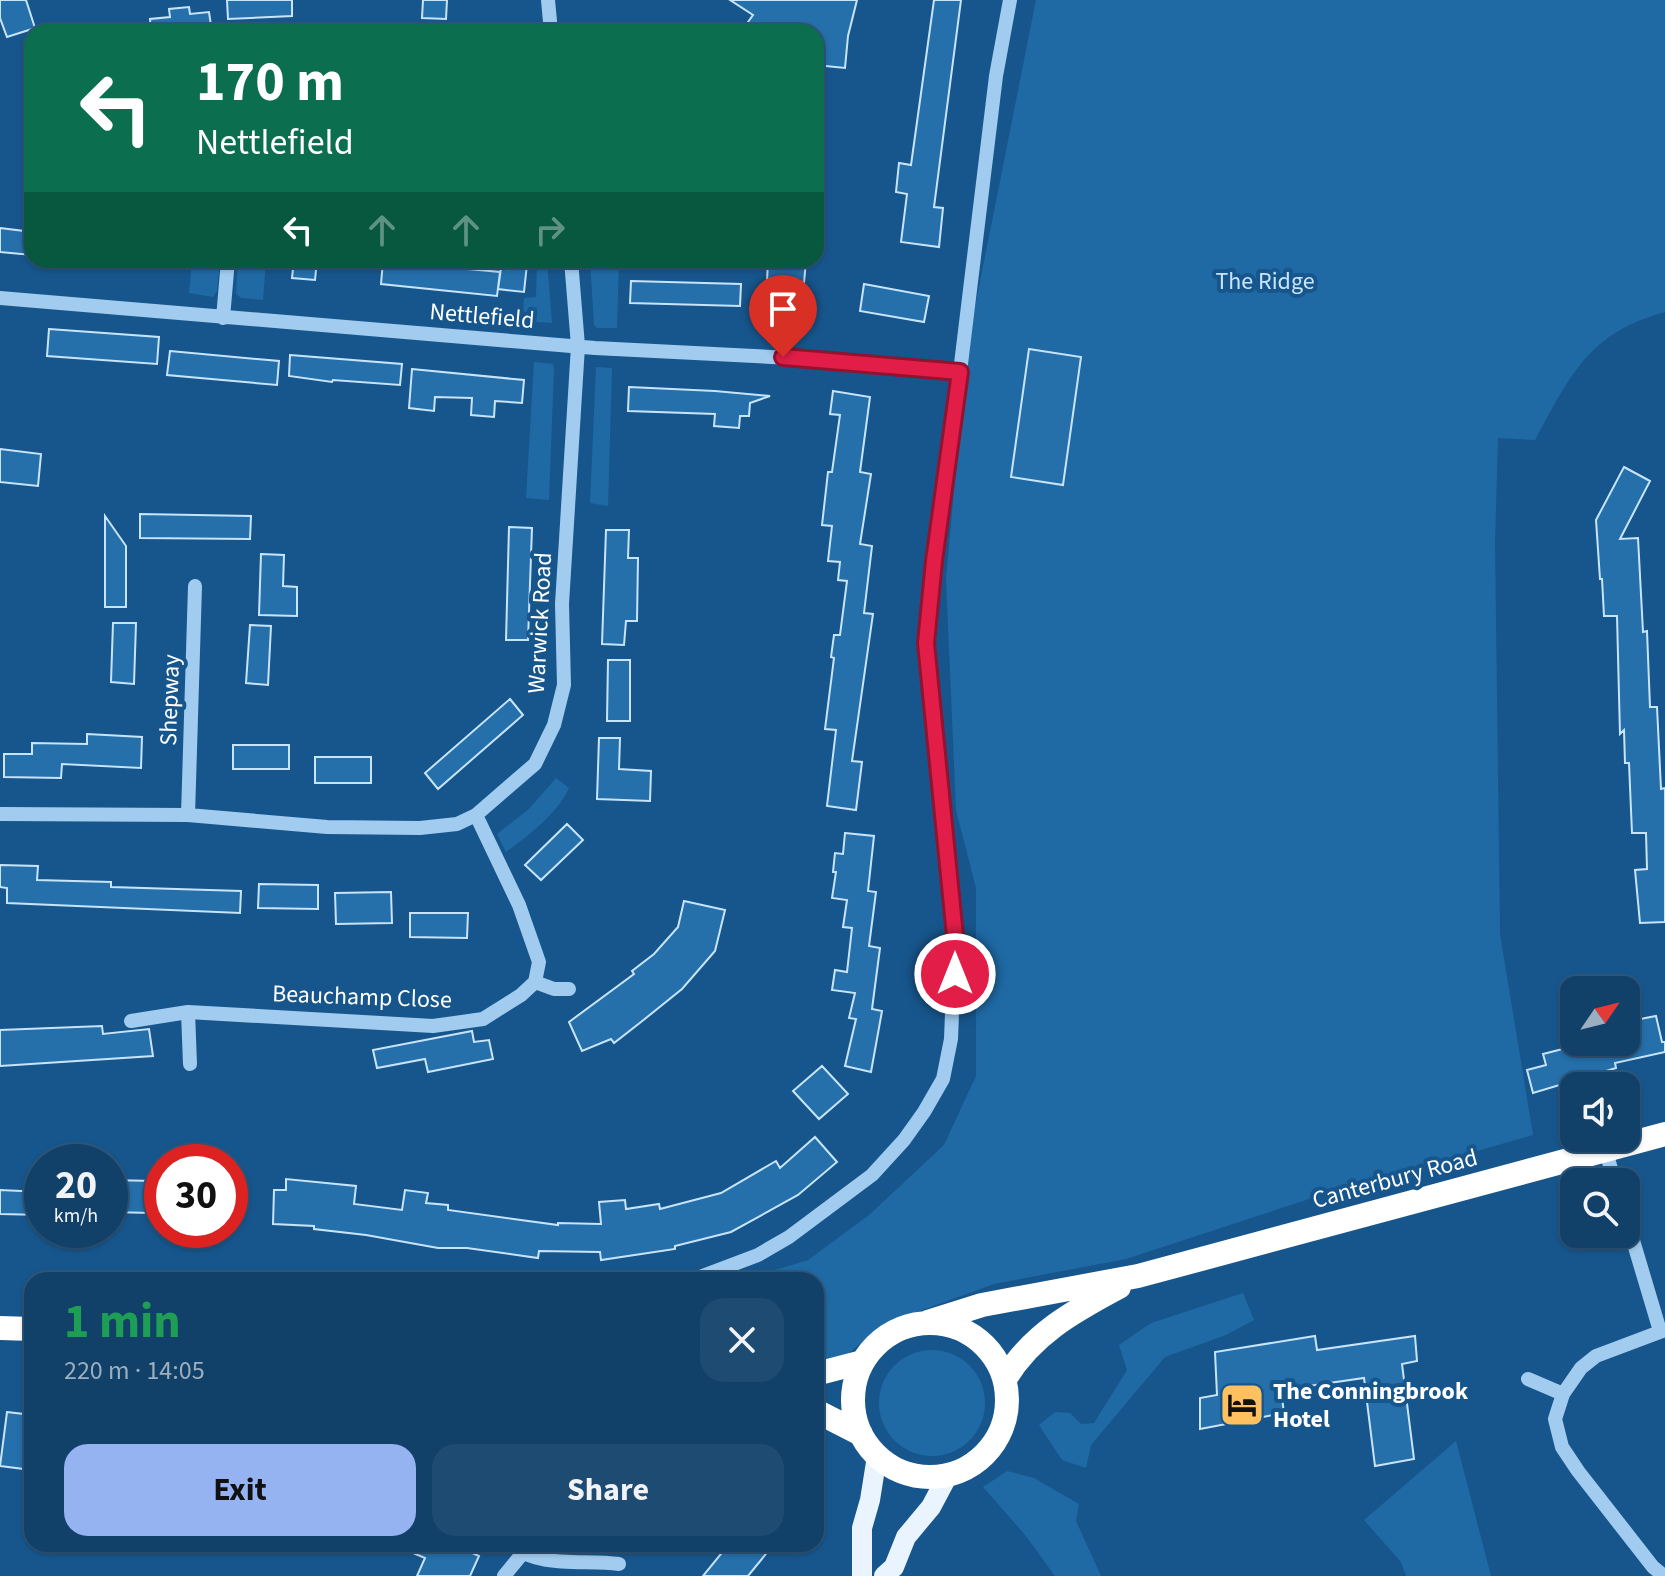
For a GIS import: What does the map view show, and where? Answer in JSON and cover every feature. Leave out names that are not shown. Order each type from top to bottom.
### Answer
[{"type":"highway","name":"Canterbury Road","points":[[1640,1142],[1665,1134]]},
{"type":"highway","name":"Canterbury Road","points":[[928,1322],[982,1305],[1138,1276],[1606,1152]]},
{"type":"highway","name":"Canterbury Road","points":[[1005,1379],[1018,1357],[1036,1338],[1077,1309],[1138,1276]]},
{"type":"highway","points":[[928,1322],[953,1326],[976,1337],[994,1356],[1005,1379],[1008,1399],[1005,1420],[997,1439],[975,1462],[948,1475],[923,1476],[898,1470],[877,1456],[861,1434],[854,1410],[854,1386],[862,1362],[879,1342],[890,1335],[902,1328],[928,1322]]},
{"type":"highway","points":[[0,1328],[24,1329]]},
{"type":"highway","points":[[824,1372],[862,1362]]},
{"type":"highway","points":[[824,1415],[861,1434]]},
{"type":"main road","points":[[862,1576],[862,1528],[877,1456]]},
{"type":"main road","points":[[884,1576],[894,1567],[906,1537],[931,1507],[948,1475]]},
{"type":"street","points":[[548,0],[550,24]]},
{"type":"street","points":[[713,1272],[758,1255],[789,1237],[872,1175],[904,1140],[943,1079],[951,1039],[955,936],[926,643],[996,76],[1010,0]]},
{"type":"street","points":[[223,318],[227,268]]},
{"type":"street","name":"Warwick Road","points":[[0,814],[188,815],[327,827],[420,828],[457,824],[476,815],[535,764],[554,725],[564,685],[562,604],[578,346],[572,268]]},
{"type":"street","name":"Nettlefield","points":[[0,298],[578,346],[811,359],[960,372]]},
{"type":"street","name":"Shepway","points":[[188,815],[195,586]]},
{"type":"street","points":[[476,815],[529,933],[539,962],[535,982],[554,989],[569,989]]},
{"type":"street","name":"Beauchamp Close","points":[[131,1021],[188,1012],[433,1026],[483,1019],[521,995],[535,982]]},
{"type":"street","points":[[188,1012],[190,1064]]},
{"type":"street","points":[[1606,1152],[1611,1168]]},
{"type":"street","points":[[1636,1248],[1663,1331],[1596,1356],[1581,1368],[1563,1394],[1555,1419],[1562,1447],[1653,1567],[1664,1576]]},
{"type":"street","points":[[1528,1379],[1563,1394]]},
{"type":"street","points":[[504,1576],[515,1552]]},
{"type":"street","points":[[528,1552],[559,1560],[619,1564]]},
{"type":"green space","name":"The Ridge","points":[[1036,0],[1665,0],[1665,312],[1617,332],[1600,345],[1572,376],[1535,440],[1498,438],[1495,542],[1500,934],[1533,1135],[1306,1200],[1126,1259],[994,1284],[884,1324],[838,1362],[824,1362],[824,1272],[769,1272],[808,1260],[869,1215],[944,1145],[976,1076],[976,888],[956,810],[946,579],[967,347]]},
{"type":"green space","points":[[191,268],[219,268],[217,291],[213,297],[189,293]]},
{"type":"green space","points":[[238,268],[265,268],[263,300],[241,298],[236,294]]},
{"type":"green space","points":[[537,268],[548,268],[552,323],[522,321],[524,298],[536,297]]},
{"type":"green space","points":[[590,268],[619,268],[617,328],[597,328],[594,325]]},
{"type":"green space","points":[[534,362],[553,364],[554,368],[549,500],[526,498]]},
{"type":"green space","points":[[596,367],[612,368],[608,506],[590,503]]},
{"type":"green space","points":[[556,778],[569,788],[558,806],[506,852],[497,834],[529,809]]},
{"type":"green space","points":[[1243,1293],[1254,1320],[1226,1335],[1165,1357],[1091,1445],[1086,1468],[1062,1460],[1039,1425],[1055,1412],[1070,1413],[1081,1424],[1094,1423],[1127,1370],[1119,1345],[1151,1323]]},
{"type":"green space","points":[[932,1350],[952,1354],[970,1365],[981,1383],[985,1403],[981,1423],[970,1441],[952,1452],[932,1456],[912,1452],[894,1441],[883,1423],[879,1403],[883,1383],[894,1365],[912,1354]]},
{"type":"green space","points":[[1456,1441],[1491,1576],[1406,1576],[1401,1562],[1364,1520]]},
{"type":"green space","points":[[1007,1471],[1034,1478],[1079,1504],[1076,1521],[1101,1576],[1055,1576],[1026,1536],[983,1487]]},
{"type":"building","points":[[0,0],[26,0],[34,24],[24,24],[24,32],[7,37],[0,18]]},
{"type":"building","points":[[227,0],[292,0],[292,16],[228,19]]},
{"type":"building","points":[[423,0],[447,0],[446,19],[422,18]]},
{"type":"building","points":[[730,0],[857,0],[848,36],[845,68],[824,66],[824,24],[751,24],[748,22],[753,15]]},
{"type":"building","points":[[934,0],[961,0],[934,207],[943,208],[939,247],[901,242],[907,194],[896,192],[899,163],[911,165]]},
{"type":"building","points":[[189,7],[190,14],[209,12],[211,24],[150,24],[150,19],[170,17],[169,9]]},
{"type":"building","points":[[0,228],[24,231],[24,254],[0,252]]},
{"type":"building","points":[[293,268],[316,268],[315,280],[292,278]]},
{"type":"building","points":[[382,268],[457,268],[500,272],[497,296],[381,284]]},
{"type":"building","points":[[501,268],[527,268],[524,292],[498,289]]},
{"type":"building","points":[[768,268],[805,268],[804,283],[767,281]]},
{"type":"building","points":[[631,281],[741,284],[740,306],[630,303]]},
{"type":"building","points":[[864,284],[929,296],[924,322],[860,311]]},
{"type":"building","points":[[49,329],[159,337],[157,364],[47,356]]},
{"type":"building","points":[[1029,349],[1081,357],[1063,485],[1011,477]]},
{"type":"building","points":[[170,351],[279,361],[277,385],[167,375]]},
{"type":"building","points":[[290,355],[402,364],[400,385],[332,382],[289,376]]},
{"type":"building","points":[[412,369],[524,380],[522,403],[495,401],[494,417],[471,415],[472,398],[435,397],[434,411],[409,408]]},
{"type":"building","points":[[629,387],[770,396],[750,403],[749,416],[740,416],[739,428],[714,426],[715,414],[628,411]]},
{"type":"building","points":[[833,391],[870,397],[860,472],[871,474],[860,544],[872,546],[864,613],[873,614],[852,761],[862,762],[856,810],[827,806],[836,730],[825,729],[834,658],[831,657],[834,635],[840,635],[847,581],[838,580],[840,562],[828,561],[832,526],[822,525],[828,472],[832,472],[840,415],[830,414]]},
{"type":"building","points":[[0,449],[41,454],[38,486],[0,482]]},
{"type":"building","points":[[1624,467],[1650,481],[1620,539],[1638,538],[1650,707],[1657,707],[1661,789],[1665,788],[1665,922],[1640,923],[1635,870],[1647,869],[1646,833],[1632,833],[1629,763],[1625,763],[1624,730],[1620,734],[1617,616],[1604,616],[1600,579],[1596,520]]},
{"type":"building","points":[[140,514],[251,516],[250,539],[140,538]]},
{"type":"building","points":[[105,516],[126,546],[126,607],[105,607]]},
{"type":"building","points":[[509,527],[532,528],[528,640],[506,640]]},
{"type":"building","points":[[606,530],[629,530],[628,558],[638,558],[637,621],[626,621],[624,645],[602,644]]},
{"type":"building","points":[[261,554],[284,555],[283,586],[297,587],[297,616],[259,615]]},
{"type":"building","points":[[113,623],[136,623],[134,684],[111,682]]},
{"type":"building","points":[[250,625],[271,626],[268,685],[246,683]]},
{"type":"building","points":[[608,660],[630,660],[630,721],[607,721]]},
{"type":"building","points":[[510,699],[523,715],[438,789],[425,773]]},
{"type":"building","points":[[87,734],[142,737],[141,768],[62,764],[61,778],[4,777],[4,754],[32,754],[32,743],[87,744]]},
{"type":"building","points":[[599,738],[620,738],[619,769],[651,771],[650,801],[597,799]]},
{"type":"building","points":[[233,745],[289,745],[289,769],[233,769]]},
{"type":"building","points":[[315,757],[371,757],[371,783],[315,783]]},
{"type":"building","points":[[567,824],[583,840],[541,880],[525,865]]},
{"type":"building","points":[[845,833],[874,836],[868,891],[876,892],[869,946],[880,948],[872,1009],[882,1011],[871,1072],[845,1066],[856,1019],[849,1018],[855,993],[832,990],[835,970],[847,972],[852,928],[843,927],[847,900],[832,898],[835,853],[843,854]]},
{"type":"building","points":[[0,865],[38,866],[37,880],[111,882],[111,887],[241,891],[240,913],[7,903],[7,888],[0,887]]},
{"type":"building","points":[[259,884],[318,885],[318,909],[258,908]]},
{"type":"building","points":[[391,892],[392,923],[336,924],[335,893]]},
{"type":"building","points":[[684,901],[725,910],[715,951],[682,989],[614,1043],[611,1039],[582,1051],[569,1022],[634,974],[632,971],[654,954],[678,927]]},
{"type":"building","points":[[410,913],[468,913],[467,938],[410,937]]},
{"type":"building","points":[[1656,1016],[1662,1042],[1665,1042],[1665,1052],[1615,1063],[1616,1068],[1603,1072],[1560,1072],[1560,1085],[1533,1093],[1527,1070],[1546,1065],[1543,1054],[1560,1050],[1560,1056],[1640,1056],[1640,1019]]},
{"type":"building","points":[[102,1026],[103,1034],[149,1029],[153,1056],[0,1066],[0,1030]]},
{"type":"building","points":[[472,1031],[474,1042],[489,1040],[493,1059],[428,1072],[425,1059],[377,1068],[373,1050]]},
{"type":"building","points":[[822,1066],[848,1094],[819,1119],[793,1091]]},
{"type":"building","points":[[815,1137],[837,1162],[798,1195],[731,1232],[675,1246],[675,1249],[601,1260],[600,1252],[539,1251],[538,1258],[467,1248],[438,1248],[314,1229],[314,1226],[273,1224],[274,1190],[286,1190],[286,1179],[356,1186],[354,1204],[402,1210],[405,1190],[428,1193],[426,1203],[448,1205],[448,1210],[558,1225],[601,1224],[599,1202],[625,1200],[626,1209],[659,1204],[660,1209],[721,1193],[776,1161],[780,1168]]},
{"type":"building","points":[[128,1180],[144,1181],[144,1213],[128,1212]]},
{"type":"building","points":[[0,1190],[24,1191],[24,1215],[0,1214]]},
{"type":"building","name":"The Conningbrook Hotel","points":[[1315,1336],[1317,1350],[1415,1336],[1417,1361],[1402,1364],[1414,1459],[1375,1466],[1364,1378],[1281,1390],[1284,1413],[1200,1429],[1200,1398],[1217,1395],[1215,1352]]},
{"type":"building","points":[[7,1412],[24,1414],[24,1469],[0,1466]]},
{"type":"building","points":[[411,1552],[470,1552],[479,1556],[470,1576],[417,1576],[425,1558]]},
{"type":"building","points":[[722,1552],[768,1552],[748,1576],[703,1576]]},
{"type":"place","name":"The Conningbrook Hotel","points":[[1242,1405]]},
{"type":"route","points":[[783,357],[960,372],[926,643],[955,936],[955,974]]}]
